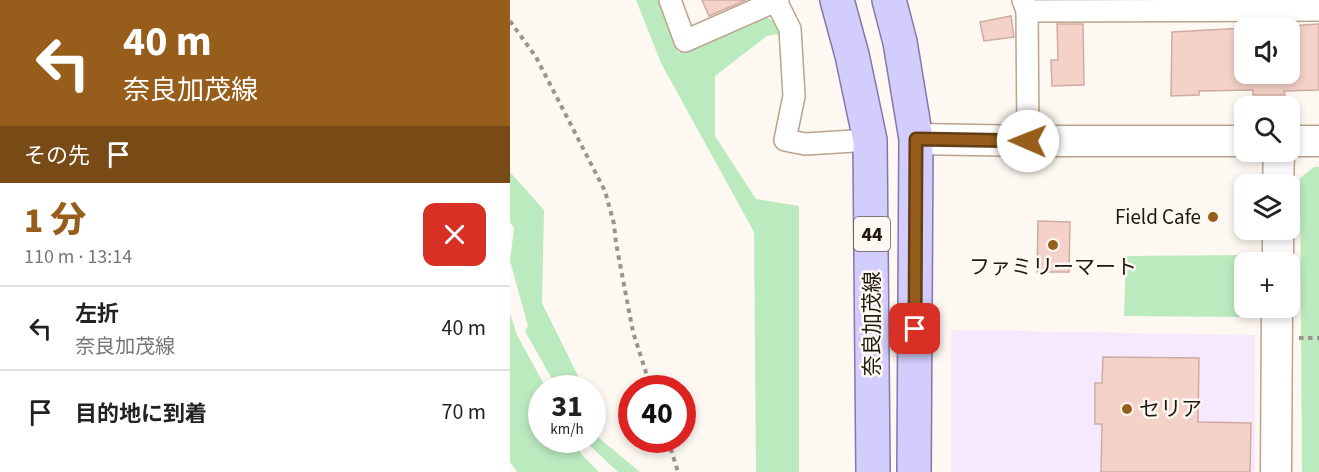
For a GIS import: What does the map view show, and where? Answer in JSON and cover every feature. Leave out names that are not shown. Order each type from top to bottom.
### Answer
[{"type":"main road","name":"奈良加茂線","points":[[837,0],[852,55],[870,140],[873,472]]},
{"type":"main road","name":"奈良加茂線","points":[[889,0],[900,42],[916,139],[914,472]]},
{"type":"street","points":[[670,0],[685,41],[777,0],[790,29],[794,96],[785,141],[805,144],[870,140]]},
{"type":"street","points":[[1028,141],[1025,5],[1319,10]]},
{"type":"street","points":[[916,139],[1234,141]]},
{"type":"street","points":[[1300,141],[1319,141]]},
{"type":"street","points":[[1276,472],[1277,318]]},
{"type":"path","points":[[510,21],[536,57],[605,191],[614,224],[633,332],[647,375]]},
{"type":"path","points":[[1296,338],[1319,338]]},
{"type":"path","points":[[672,453],[678,472]]},
{"type":"shaded area","points":[[951,330],[1255,335],[1255,472],[951,472]]},
{"type":"green space","points":[[636,0],[659,0],[678,53],[763,16],[777,22],[784,33],[767,36],[715,76],[715,136],[756,199],[799,206],[799,472],[756,472],[754,232],[661,63]]},
{"type":"green space","points":[[1314,167],[1319,167],[1319,472],[1302,472],[1300,178]]},
{"type":"green space","points":[[510,172],[544,210],[542,303],[578,375],[550,375],[525,331],[528,326],[510,261],[514,228],[510,222]]},
{"type":"green space","points":[[1234,255],[1234,317],[1124,316],[1126,256]]},
{"type":"green space","points":[[510,313],[517,335],[539,375],[528,375],[528,453],[581,453],[599,472],[517,472],[510,462]]},
{"type":"green space","points":[[606,444],[640,472],[618,472],[598,453],[606,453]]},
{"type":"building","points":[[702,0],[746,0],[709,16]]},
{"type":"building","points":[[1011,16],[1014,37],[984,41],[980,22]]},
{"type":"building","points":[[1057,24],[1083,24],[1084,85],[1052,86],[1051,60],[1058,60]]},
{"type":"building","points":[[1319,24],[1319,90],[1284,91],[1285,95],[1253,95],[1253,90],[1199,91],[1199,95],[1171,96],[1172,32],[1234,29],[1234,84],[1300,84],[1300,25]]},
{"type":"building","points":[[1038,221],[1070,222],[1069,272],[1037,272]]},
{"type":"building","points":[[1103,357],[1199,358],[1198,422],[1251,423],[1250,472],[1101,472],[1102,424],[1095,424],[1095,383],[1102,383]]},
{"type":"place","name":"Field Cafe","points":[[1213,217]]},
{"type":"place","name":"ファミリーマート","points":[[1053,245]]},
{"type":"place","name":"セリア","points":[[1127,409]]},
{"type":"route","points":[[915,329],[916,139],[1028,141]]}]
